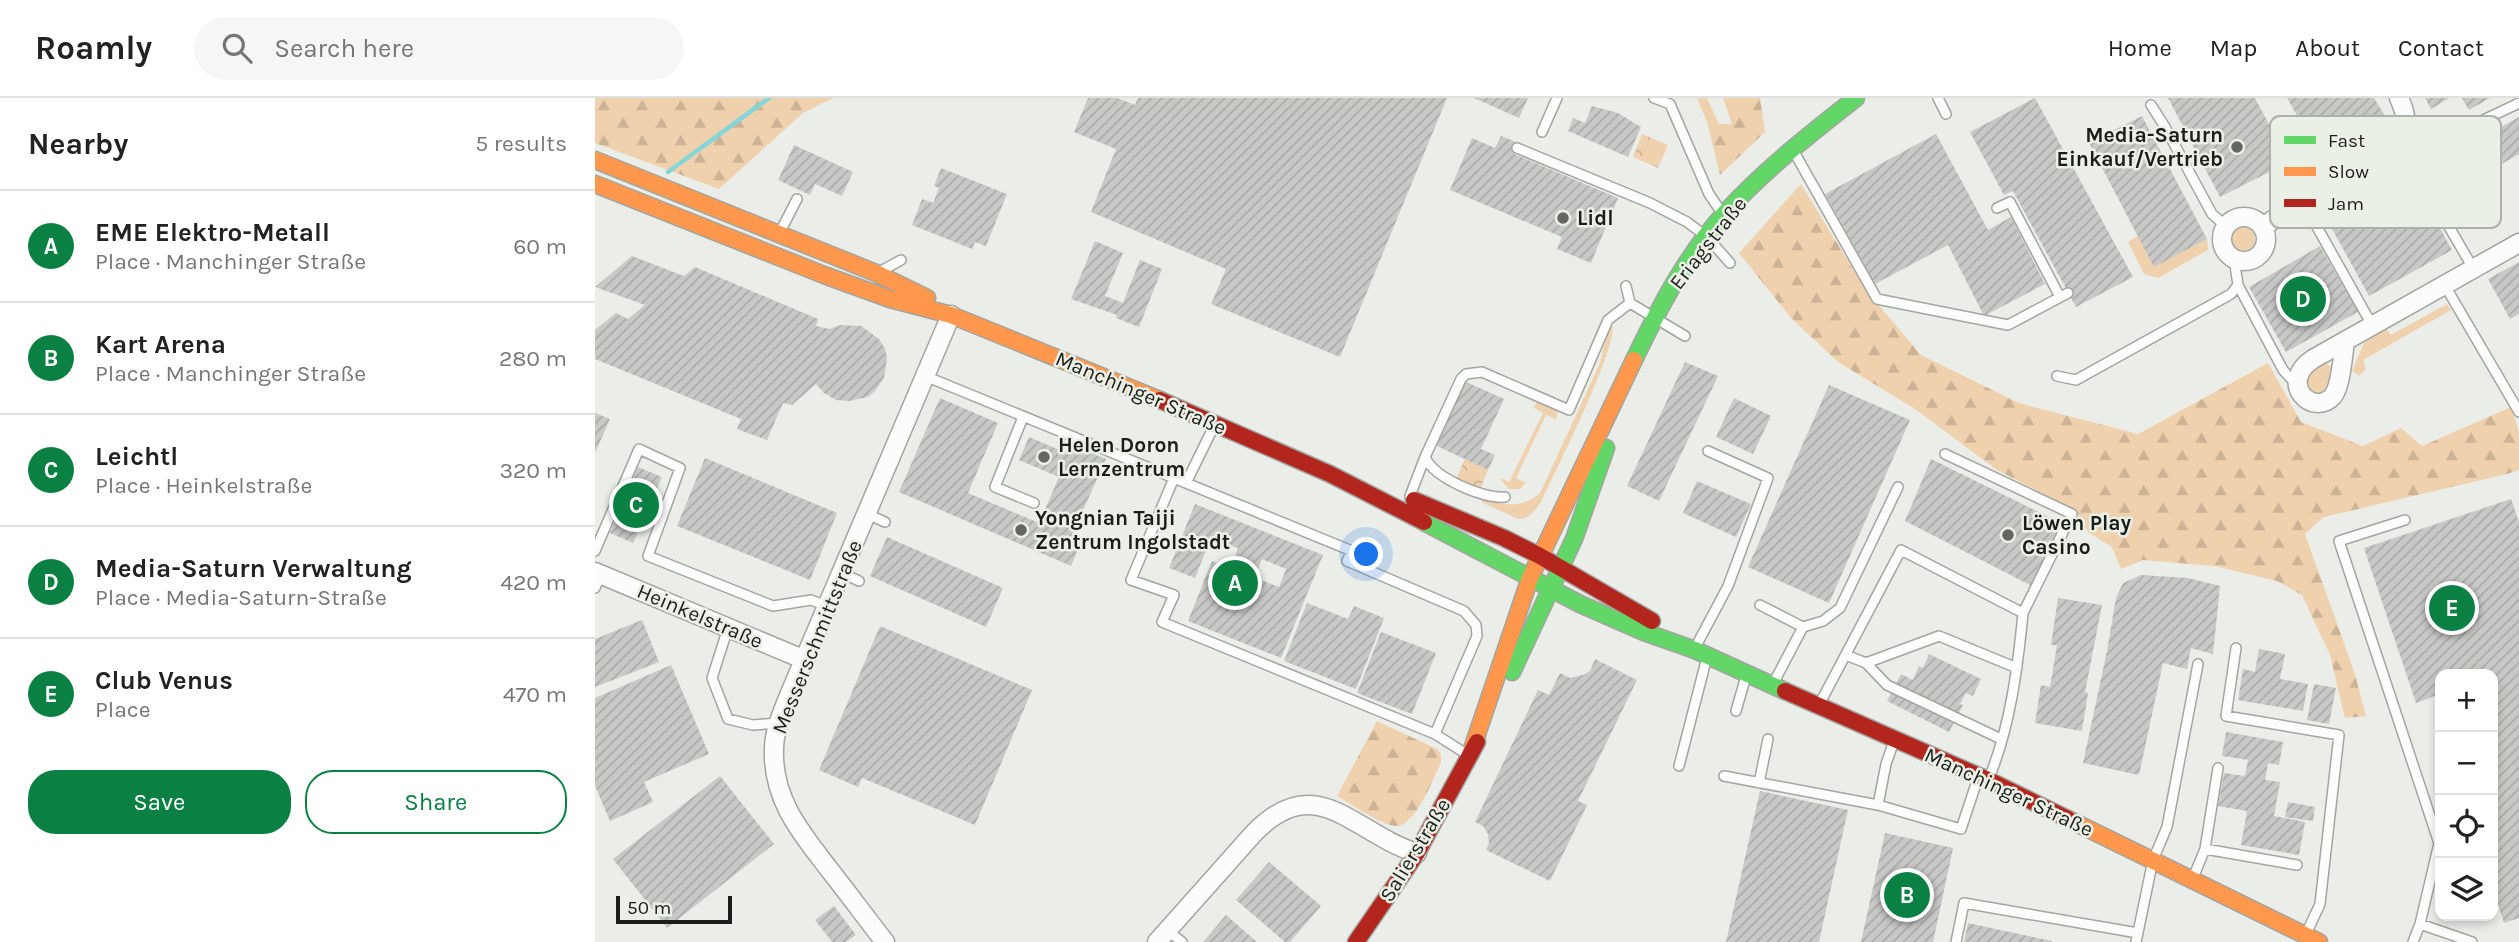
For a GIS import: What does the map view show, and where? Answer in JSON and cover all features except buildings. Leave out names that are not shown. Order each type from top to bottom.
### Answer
[{"type":"main road","name":"Eriagstraße","points":[[1540,556],[1654,318],[1707,237],[1723,215],[1792,148],[1856,98]]},
{"type":"main road","name":"Manchinger Straße","points":[[595,160],[876,273],[913,290],[951,315]]},
{"type":"main road","name":"Manchinger Straße","points":[[595,184],[890,299],[951,315],[1329,474],[1552,589],[1644,632],[1701,653],[1984,778],[2312,939]]},
{"type":"main road","name":"Eriagstraße","points":[[1552,589],[1574,539],[1604,456],[1623,385]]},
{"type":"main road","name":"Manchinger Straße","points":[[1329,474],[1409,498],[1504,538],[1562,567],[1701,653]]},
{"type":"main road","name":"Salierstraße","points":[[1469,755],[1540,556]]},
{"type":"main road","name":"Salierstraße","points":[[1356,942],[1417,853],[1485,730],[1552,589]]},
{"type":"street","points":[[2399,98],[2406,116]]},
{"type":"street","points":[[2246,217],[2259,223],[2263,229],[2265,243],[2259,254],[2247,261],[2228,255],[2222,244],[2226,226],[2232,221],[2246,217]]},
{"type":"street","points":[[2263,229],[2270,221]]},
{"type":"street","points":[[2345,341],[2337,387],[2332,397],[2321,402],[2309,401],[2301,395],[2297,385],[2303,365],[2444,284],[2519,243]]},
{"type":"street","name":"Messerschmittstraße","points":[[885,942],[791,820],[774,772],[774,747],[778,723],[951,315]]},
{"type":"street","name":"Heinkelstraße","points":[[597,578],[805,660]]},
{"type":"street","points":[[1169,938],[1254,833],[1268,819],[1285,808],[1304,804],[1322,806],[1399,848],[1417,853]]},
{"type":"lane","points":[[1542,132],[1557,98]]},
{"type":"lane","points":[[1654,98],[1669,101],[1709,194],[1723,215]]},
{"type":"lane","points":[[1938,98],[1946,114]]},
{"type":"lane","points":[[2492,116],[2519,103]]},
{"type":"lane","points":[[2151,105],[2211,214],[2226,226]]},
{"type":"lane","points":[[1517,148],[1650,203],[1687,222],[1707,237],[1730,263]]},
{"type":"lane","points":[[1792,148],[1877,299],[2008,325],[2064,295],[2010,202],[1997,208]]},
{"type":"lane","points":[[769,254],[797,199]]},
{"type":"lane","points":[[2318,228],[2372,325]]},
{"type":"lane","points":[[2451,228],[2473,268]]},
{"type":"lane","points":[[2234,258],[2238,285],[2283,370],[2297,385]]},
{"type":"lane","points":[[876,273],[901,260]]},
{"type":"lane","points":[[2444,284],[2464,324],[2519,412]]},
{"type":"lane","points":[[2057,376],[2076,380],[2231,295],[2238,285]]},
{"type":"lane","points":[[1626,286],[1630,303],[1685,337]]},
{"type":"lane","points":[[1409,498],[1461,379],[1467,373],[1482,372],[1569,410],[1608,320],[1630,303]]},
{"type":"lane","points":[[925,376],[1352,551],[1347,561],[1464,611],[1476,625],[1475,646],[1435,734]]},
{"type":"lane","points":[[1023,416],[995,487],[1034,503]]},
{"type":"lane","points":[[1186,484],[1215,424]]},
{"type":"lane","points":[[595,551],[639,449],[680,468],[648,556],[772,606],[811,600],[827,606]]},
{"type":"lane","points":[[1679,766],[1701,653],[1768,478],[1708,451]]},
{"type":"lane","points":[[1724,776],[1878,805],[1961,829],[1984,778],[1996,761],[2017,668],[2023,613],[2072,514],[1945,454]]},
{"type":"lane","points":[[1425,457],[1429,466],[1439,474],[1481,494],[1495,498],[1505,497]]},
{"type":"lane","points":[[1174,478],[1131,580],[1174,595],[1162,622],[1435,734],[1469,755]]},
{"type":"lane","points":[[1760,605],[1803,626],[1823,621],[1840,608],[1898,487]]},
{"type":"lane","points":[[867,514],[885,522]]},
{"type":"lane","points":[[2405,520],[2339,541],[2439,844],[2420,924],[2413,942]]},
{"type":"lane","points":[[1819,707],[1901,550],[2023,613]]},
{"type":"lane","points":[[842,573],[859,581]]},
{"type":"lane","points":[[1773,686],[1803,626]]},
{"type":"lane","points":[[728,628],[712,678],[728,719],[753,724],[778,723]]},
{"type":"lane","points":[[1866,663],[1939,636],[2017,668]]},
{"type":"lane","points":[[2236,648],[2226,716],[2339,734],[2320,904],[2312,939]]},
{"type":"lane","points":[[1846,655],[1866,663],[1887,685],[2001,739]]},
{"type":"lane","points":[[1956,942],[1964,903],[2137,938],[2153,860],[2167,827],[2198,664]]},
{"type":"lane","points":[[1737,711],[1747,674]]},
{"type":"lane","points":[[1759,783],[1768,739]]},
{"type":"lane","points":[[1878,805],[1886,764],[1895,739]]},
{"type":"lane","points":[[2192,880],[2205,849],[2218,768]]},
{"type":"lane","points":[[2205,849],[2297,865]]},
{"type":"lane","points":[[2420,924],[2472,942]]},
{"type":"green space","points":[[595,98],[833,98],[803,113],[719,189],[595,143]]},
{"type":"green space","points":[[1697,98],[1707,98],[1719,124],[1732,124],[1723,98],[1760,98],[1765,132],[1720,175],[1707,122]]},
{"type":"green space","points":[[1642,134],[1668,145],[1658,168],[1633,157]]},
{"type":"green space","points":[[1801,184],[1865,289],[1921,355],[2019,403],[2138,434],[2268,363],[2301,422],[2363,446],[2401,428],[2422,446],[2511,407],[2519,432],[2519,470],[2324,517],[2305,534],[2354,671],[2366,716],[2345,718],[2330,655],[2302,595],[2277,581],[2214,566],[2143,560],[2121,569],[2112,547],[2089,533],[2071,508],[1997,470],[1915,409],[1838,362],[1791,318],[1739,253]]},
{"type":"green space","points":[[2238,227],[2248,227],[2255,234],[2255,244],[2248,251],[2238,251],[2231,244],[2231,234]]},
{"type":"green space","points":[[2138,236],[2155,266],[2207,239],[2208,250],[2158,278],[2144,274],[2128,242]]},
{"type":"green space","points":[[2447,304],[2451,310],[2363,360],[2366,369],[2359,376],[2352,371],[2364,343],[2386,329],[2391,335]]},
{"type":"green space","points":[[1612,325],[1606,358],[1596,383],[1539,505],[1529,516],[1518,519],[1482,502],[1482,499],[1519,504],[1540,493],[1600,363],[1607,332]]},
{"type":"green space","points":[[2325,363],[2332,367],[2328,387],[2323,392],[2312,392],[2304,378]]},
{"type":"green space","points":[[1538,402],[1558,410],[1556,419],[1546,415],[1516,478],[1526,483],[1520,489],[1509,489],[1501,478],[1509,482],[1543,413],[1533,407]]},
{"type":"green space","points":[[1465,459],[1488,470],[1480,490],[1456,479]]},
{"type":"green space","points":[[1377,721],[1437,749],[1441,754],[1441,762],[1416,811],[1410,819],[1395,826],[1374,818],[1337,796]]},
{"type":"waterway","points":[[668,172],[769,98]]},
{"type":"traffic: fast","points":[[1634,360],[1685,266],[1723,215],[1771,168],[1856,98]]},
{"type":"traffic: fast","points":[[1512,672],[1574,539],[1606,448]]},
{"type":"traffic: fast","points":[[1424,522],[1580,604],[1644,632],[1695,650],[1785,691]]},
{"type":"traffic: slow","points":[[595,160],[876,273],[927,298]]},
{"type":"traffic: slow","points":[[595,184],[824,275],[890,299],[951,315],[1160,400]]},
{"type":"traffic: slow","points":[[1470,755],[1530,578],[1634,360]]},
{"type":"traffic: slow","points":[[2068,819],[2319,942]]},
{"type":"traffic: jam","points":[[1160,400],[1330,474],[1424,522]]},
{"type":"traffic: jam","points":[[1414,500],[1540,556],[1652,621]]},
{"type":"traffic: jam","points":[[1785,691],[1988,780],[2068,819]]},
{"type":"traffic: jam","points":[[1356,942],[1417,853],[1477,742]]},
{"type":"place","name":"Media-Saturn Einkauf/Vertrieb","points":[[2237,147]]},
{"type":"place","name":"Lidl","points":[[1563,218]]},
{"type":"place","name":"Media-Saturn Verwaltung","points":[[2303,299]]},
{"type":"place","name":"Helen Doron Lernzentrum","points":[[1044,457]]},
{"type":"place","name":"Leichtl","points":[[636,505]]},
{"type":"place","name":"Yongnian Taiji Zentrum Ingolstadt","points":[[1021,530]]},
{"type":"place","name":"Löwen Play Casino","points":[[2008,535]]},
{"type":"place","name":"EME Elektro-Metall","points":[[1235,583]]},
{"type":"place","name":"Club Venus","points":[[2452,608]]},
{"type":"place","name":"Kart Arena","points":[[1907,895]]}]
